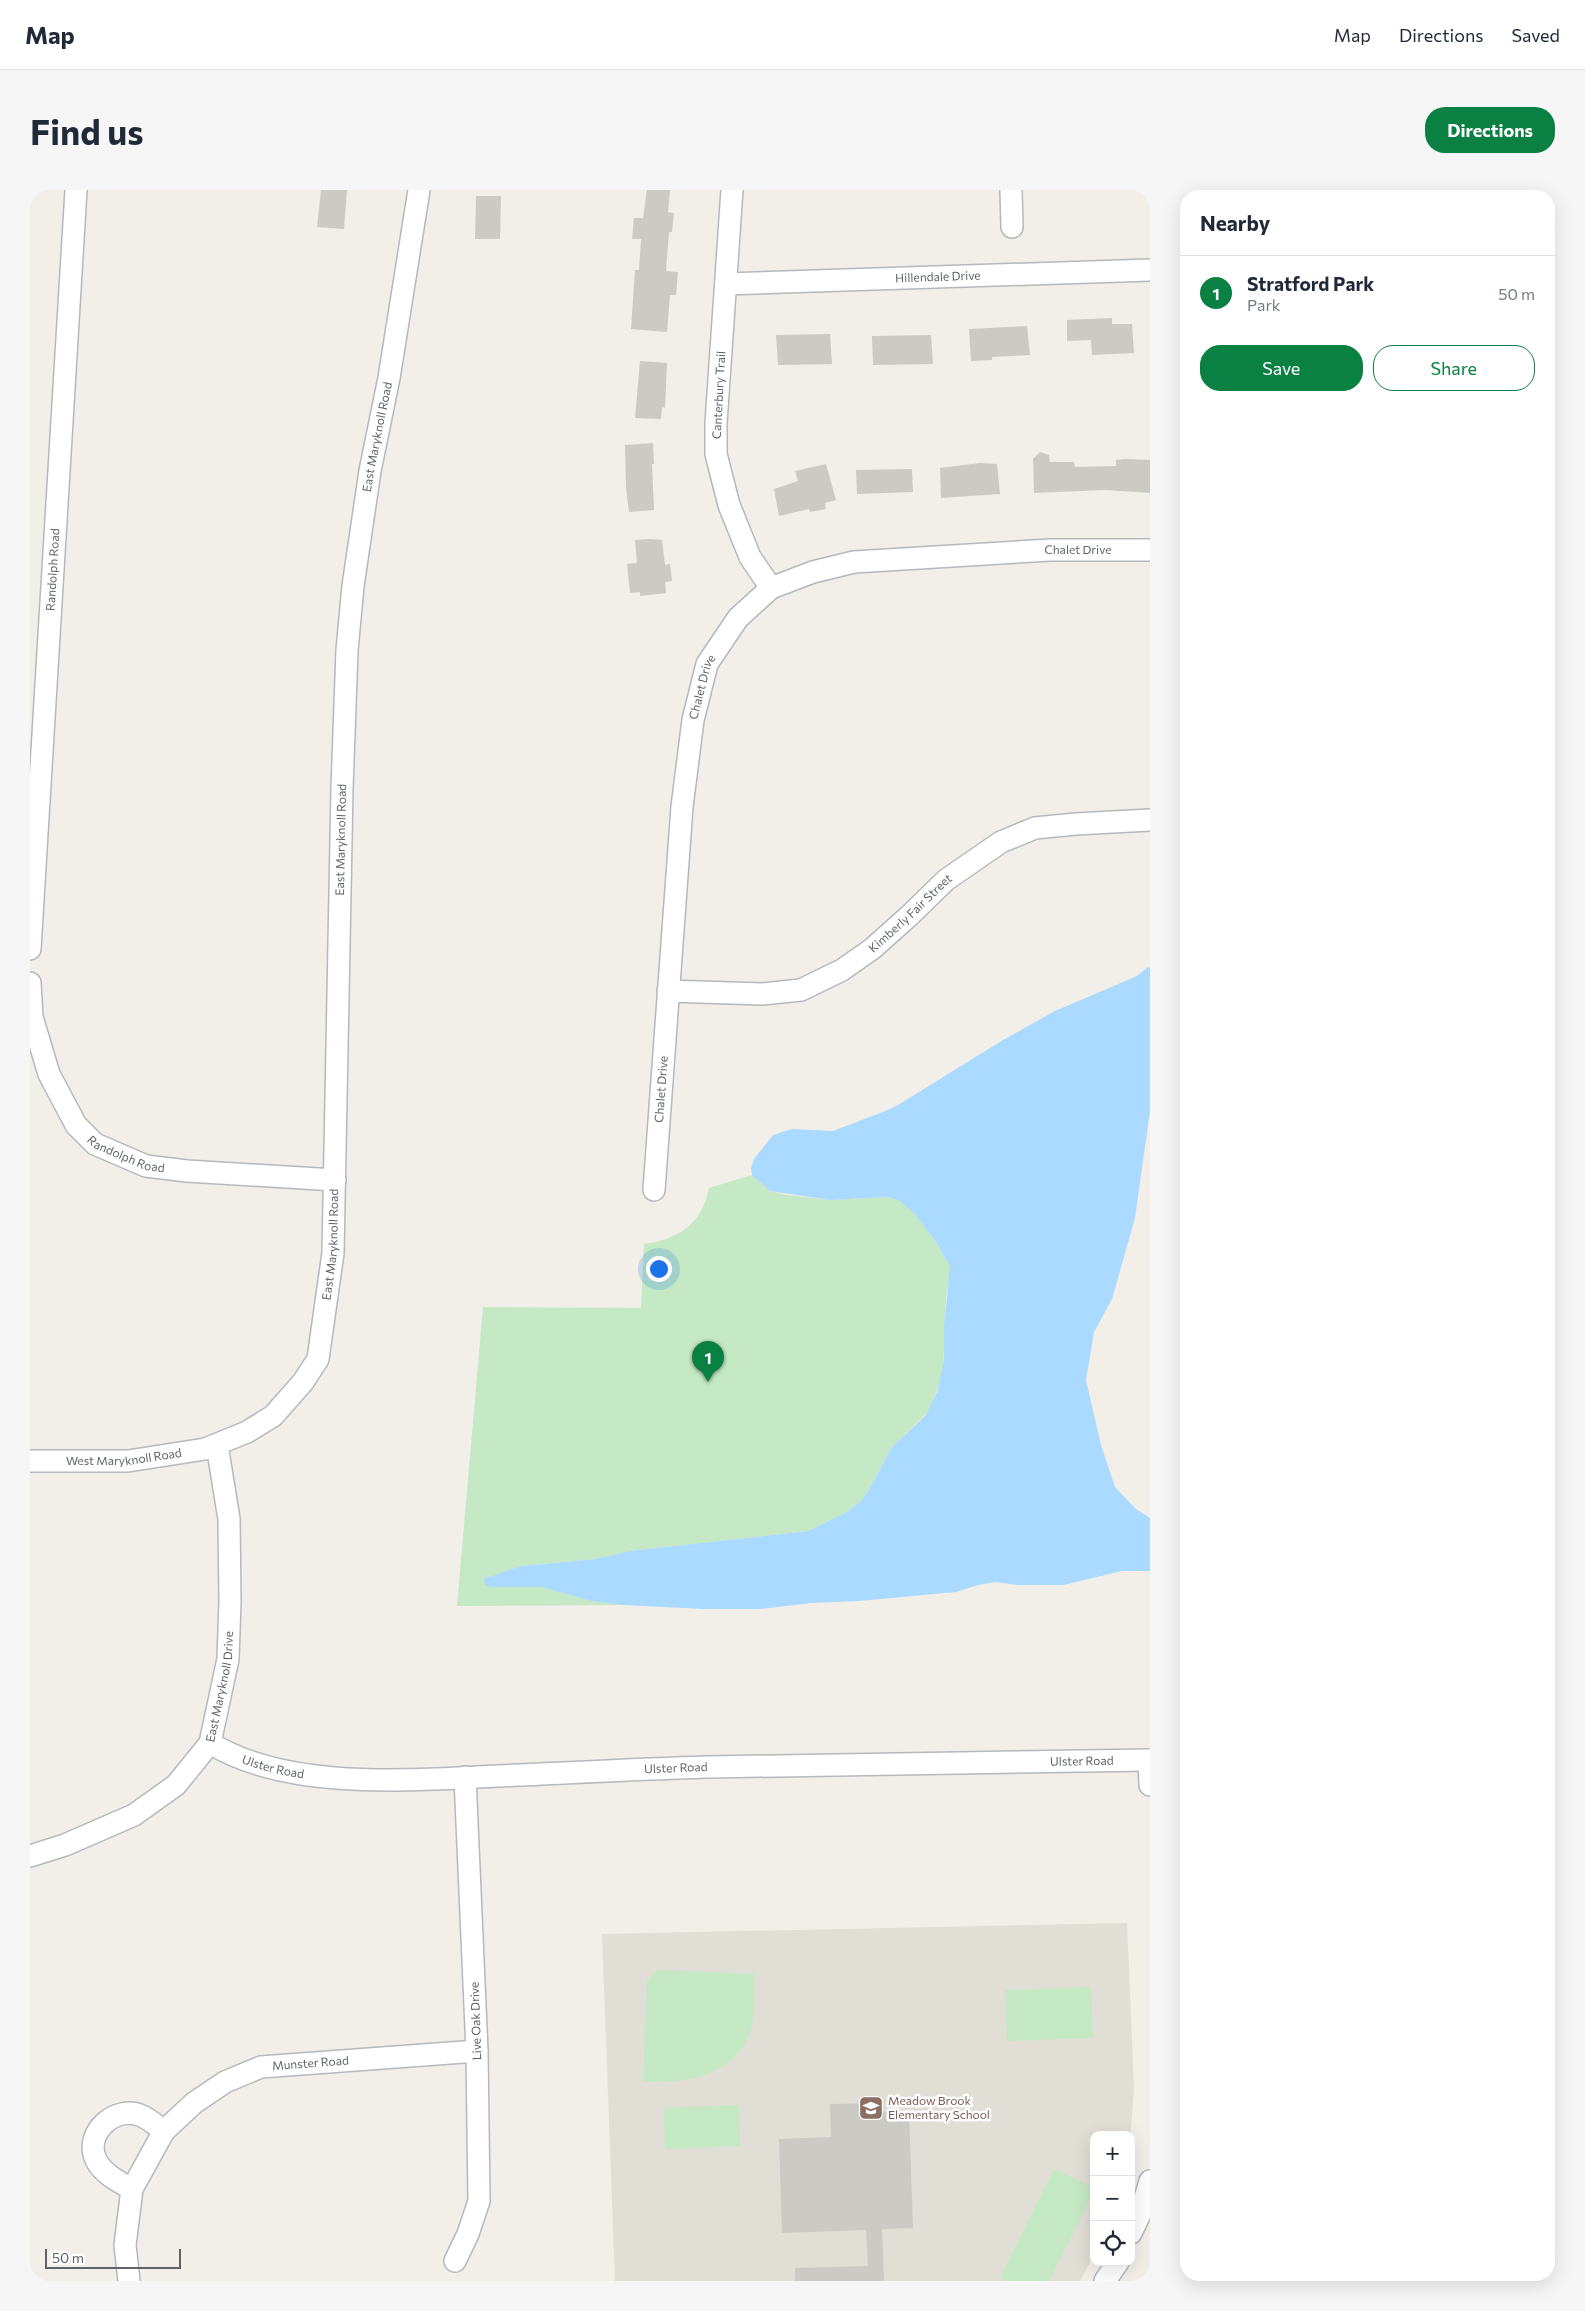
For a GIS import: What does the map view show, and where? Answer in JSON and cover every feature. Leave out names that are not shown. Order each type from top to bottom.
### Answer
[{"type":"street","name":"Randolph Road","points":[[30,949],[76,190]]},
{"type":"street","name":"East Maryknoll Road","points":[[217,1445],[247,1432],[273,1416],[303,1382],[318,1359],[334,1253],[342,789],[347,650],[352,586],[389,378],[418,190]]},
{"type":"street","name":"Canterbury Trail","points":[[732,190],[716,423],[716,454],[729,505],[750,557],[771,588]]},
{"type":"street","points":[[1011,190],[1012,227]]},
{"type":"street","name":"Hillendale Drive","points":[[726,284],[1150,270]]},
{"type":"street","name":"Chalet Drive","points":[[654,1190],[682,807],[693,720],[707,664],[738,618],[771,588],[814,572],[854,562],[1050,550],[1150,550]]},
{"type":"street","name":"Kimberly Fair Street","points":[[668,991],[762,994],[801,990],[842,970],[872,950],[946,880],[1000,842],[1035,828],[1150,820]]},
{"type":"street","name":"Randolph Road","points":[[30,983],[32,1017],[50,1074],[76,1126],[95,1144],[146,1166],[187,1171],[335,1180]]},
{"type":"street","name":"West Maryknoll Road","points":[[30,1461],[128,1461],[205,1450],[217,1445]]},
{"type":"street","name":"East Maryknoll Drive","points":[[30,1856],[65,1845],[134,1815],[176,1785],[210,1742],[228,1659],[230,1601],[229,1519],[217,1445]]},
{"type":"street","name":"Ulster Road","points":[[210,1742],[230,1755],[281,1771],[300,1774],[383,1779],[465,1778],[705,1767],[1149,1760]]},
{"type":"street","points":[[1149,1760],[1150,1785]]},
{"type":"street","name":"Live Oak Drive","points":[[455,2260],[468,2234],[479,2201],[477,2051],[465,1778]]},
{"type":"street","name":"Munster Road","points":[[129,2281],[125,2245],[132,2189],[164,2131],[194,2103],[225,2082],[261,2067],[477,2051]]},
{"type":"street","points":[[132,2189],[112,2178],[96,2160],[93,2139],[101,2125],[126,2114],[140,2115],[164,2131]]},
{"type":"street","points":[[1135,2225],[1141,2212],[1150,2181]]},
{"type":"street","points":[[1105,2281],[1115,2266]]},
{"type":"shaded area","name":"Meadow Brook Elementary School","points":[[1127,1923],[1134,2088],[1131,2128],[1131,2131],[1090,2131],[1090,2262],[1080,2281],[615,2281],[602,1934]]},
{"type":"green space","points":[[752,1175],[770,1191],[787,1195],[830,1200],[887,1197],[898,1200],[913,1211],[934,1239],[950,1266],[950,1274],[946,1297],[943,1373],[929,1411],[891,1448],[869,1490],[861,1501],[847,1512],[808,1531],[630,1551],[595,1559],[521,1566],[483,1579],[485,1585],[490,1587],[543,1587],[591,1601],[623,1605],[457,1606],[483,1307],[641,1308],[644,1244],[668,1238],[687,1228],[701,1211],[709,1188]]},
{"type":"green space","points":[[657,1970],[754,1974],[754,2009],[751,2028],[745,2044],[723,2066],[708,2073],[676,2081],[643,2081],[647,1981]]},
{"type":"green space","points":[[1091,1987],[1093,2038],[1007,2041],[1005,1990]]},
{"type":"green space","points":[[739,2105],[740,2146],[665,2149],[664,2108]]},
{"type":"green space","points":[[1054,2169],[1090,2186],[1090,2200],[1049,2281],[1007,2281],[1000,2278]]},
{"type":"water","points":[[1148,967],[1150,968],[1150,1111],[1135,1218],[1112,1299],[1094,1332],[1086,1380],[1101,1445],[1115,1487],[1136,1509],[1150,1518],[1150,1571],[1122,1571],[1063,1585],[1017,1585],[996,1582],[956,1592],[759,1609],[704,1609],[623,1605],[591,1601],[542,1587],[490,1587],[485,1585],[483,1579],[521,1566],[595,1559],[630,1551],[808,1531],[847,1512],[861,1501],[869,1490],[891,1448],[926,1415],[937,1392],[944,1360],[944,1327],[950,1266],[934,1239],[913,1212],[898,1200],[887,1197],[830,1200],[770,1191],[752,1175],[751,1168],[754,1159],[773,1135],[792,1129],[833,1131],[898,1105],[1003,1040],[1055,1011],[1137,976]]},
{"type":"building","points":[[321,190],[347,190],[344,229],[317,227]]},
{"type":"building","points":[[647,190],[670,190],[668,212],[674,213],[672,232],[669,232],[666,271],[678,272],[676,295],[670,295],[667,332],[631,329],[635,270],[639,270],[641,239],[632,239],[634,218],[643,218]]},
{"type":"building","points":[[476,196],[501,196],[500,239],[475,239]]},
{"type":"building","points":[[1112,318],[1112,324],[1132,324],[1134,353],[1092,355],[1091,340],[1067,341],[1067,320]]},
{"type":"building","points":[[1027,326],[1030,355],[992,357],[992,360],[971,361],[969,329]]},
{"type":"building","points":[[830,334],[832,364],[778,365],[776,335]]},
{"type":"building","points":[[931,335],[933,364],[873,365],[872,336]]},
{"type":"building","points":[[640,361],[667,363],[665,408],[662,407],[661,419],[635,418]]},
{"type":"building","points":[[653,443],[654,510],[629,512],[626,488],[625,445]]},
{"type":"building","points":[[1040,452],[1049,455],[1050,462],[1074,462],[1075,467],[1116,466],[1116,460],[1125,459],[1150,460],[1150,493],[1105,490],[1034,493],[1033,459]]},
{"type":"building","points":[[980,463],[997,464],[1000,494],[941,498],[940,468]]},
{"type":"building","points":[[826,464],[836,500],[825,503],[826,509],[810,512],[809,509],[779,516],[774,489],[798,481],[795,471]]},
{"type":"building","points":[[912,469],[913,492],[857,494],[856,470]]},
{"type":"building","points":[[635,540],[662,540],[665,565],[670,564],[672,581],[665,582],[666,593],[640,596],[640,592],[630,593],[627,564],[637,563]]},
{"type":"building","points":[[877,2103],[877,2111],[909,2113],[913,2228],[882,2229],[884,2281],[795,2281],[795,2268],[868,2266],[866,2230],[782,2233],[779,2139],[831,2137],[830,2104]]},
{"type":"place","name":"Stratford Park","points":[[708,1382]]},
{"type":"place","name":"Meadow Brook Elementary School","points":[[871,2108]]}]
